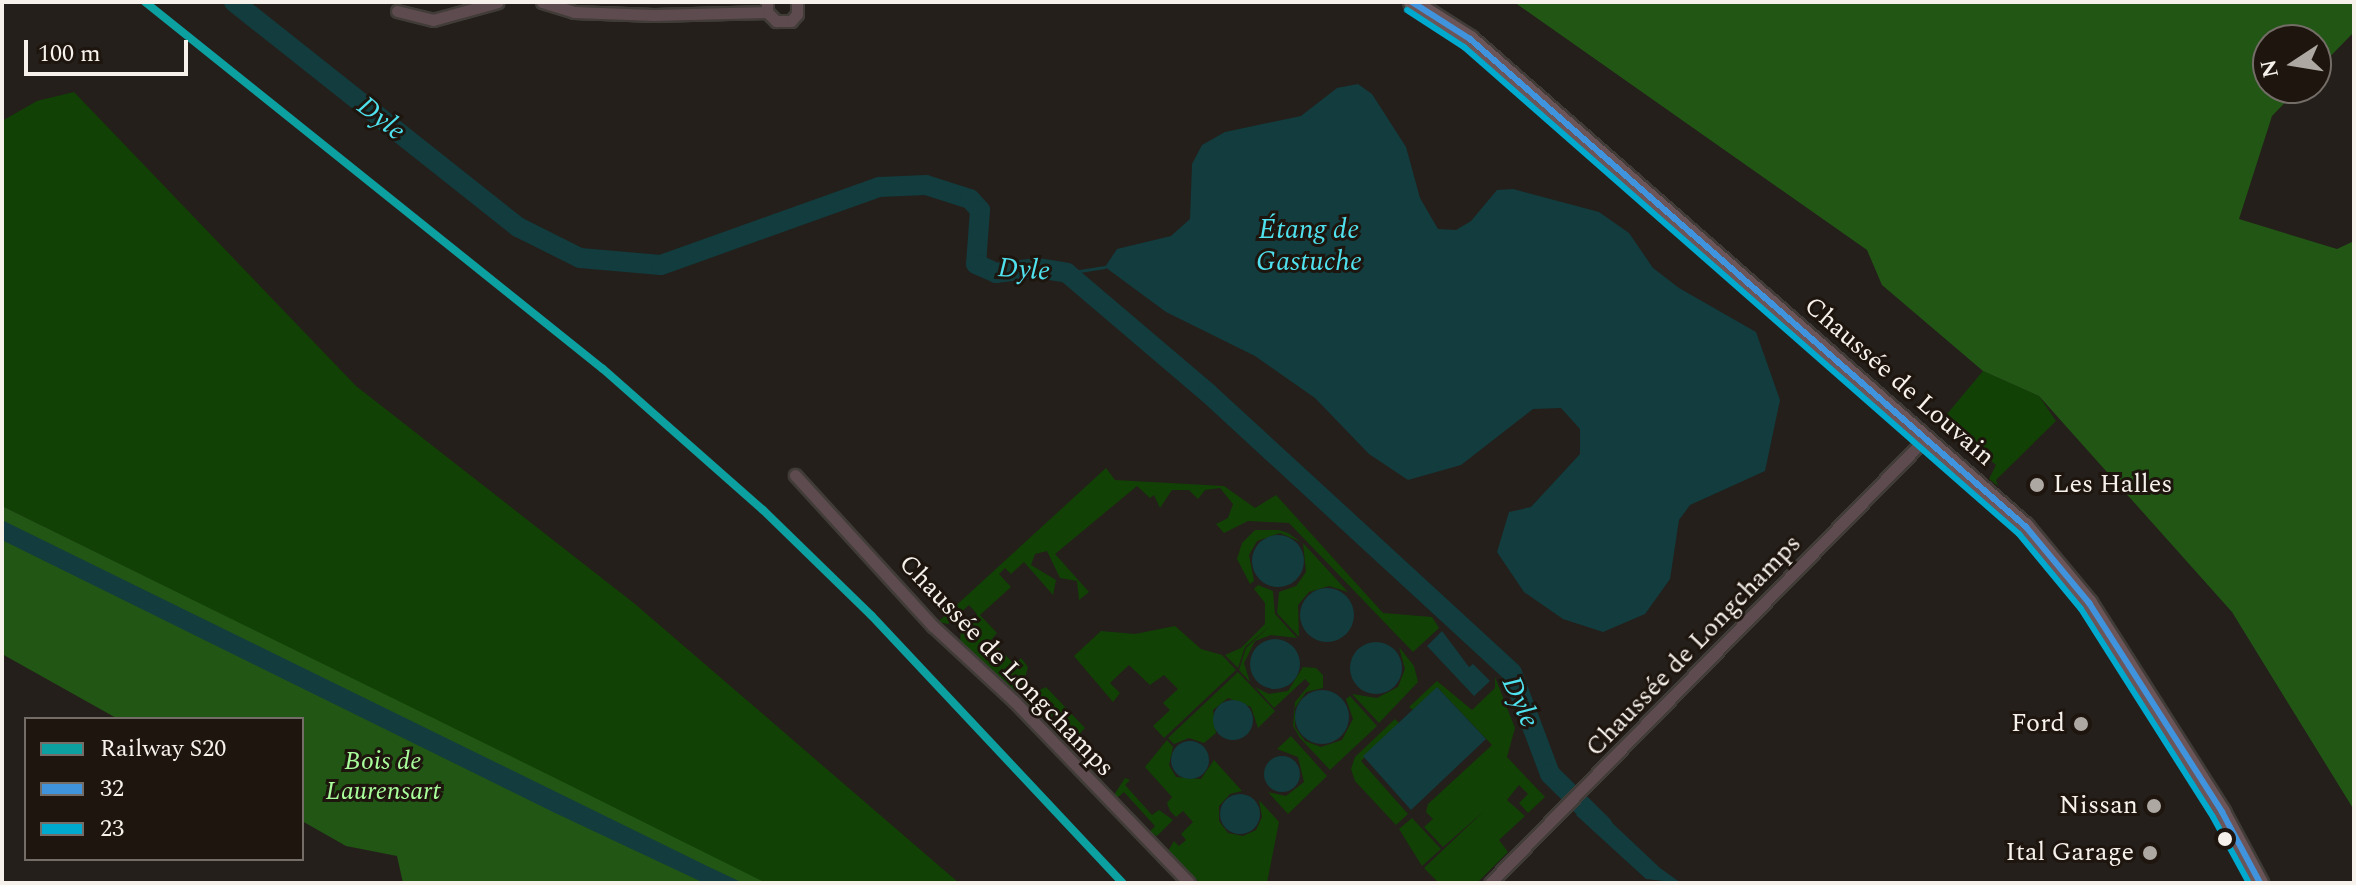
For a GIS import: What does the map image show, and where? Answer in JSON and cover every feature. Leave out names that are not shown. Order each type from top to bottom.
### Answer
[{"type":"main road","name":"Chaussée de Louvain","points":[[1412,2],[1470,39],[2011,511],[2074,582],[2222,812],[2260,883]]},
{"type":"street","points":[[397,11],[433,20],[498,2]]},
{"type":"street","points":[[542,2],[574,12],[618,6],[654,15],[767,7],[776,21],[791,21],[797,14],[797,2]]},
{"type":"street","points":[[654,2],[654,15]]},
{"type":"street","name":"Chaussée de Longchamps","points":[[1490,883],[1566,810],[1926,438]]},
{"type":"street","name":"Chaussée de Longchamps","points":[[795,475],[933,626],[1014,701],[1189,883]]},
{"type":"green space","points":[[1514,2],[2354,2],[2354,32],[2332,55],[2332,24],[2252,24],[2252,104],[2284,104],[2272,116],[2239,219],[2337,249],[2354,241],[2354,810],[2232,612],[2039,396],[1983,371],[1882,285],[1867,250]]},
{"type":"green space","points":[[74,92],[356,386],[635,604],[959,883],[764,883],[2,506],[2,121],[37,101]]},
{"type":"green space","points":[[1983,371],[2039,396],[2056,421],[1996,480],[1998,486],[1989,479],[1996,465],[1942,420]]},
{"type":"green space","points":[[1106,468],[1115,480],[1224,486],[1255,508],[1276,495],[1383,613],[1432,617],[1439,628],[1413,652],[1289,523],[1248,521],[1224,533],[1216,524],[1228,518],[1233,504],[1220,488],[1205,490],[1198,499],[1189,490],[1172,490],[1160,508],[1154,495],[1150,498],[1137,486],[1055,554],[1089,592],[1079,600],[1077,581],[1060,578],[1047,551],[1035,554],[1031,565],[1056,580],[1053,595],[1024,562],[1011,574],[1005,568],[999,574],[1011,587],[980,615],[997,633],[991,640],[1014,664],[1021,658],[1028,667],[1023,685],[1012,691],[960,643],[961,628],[977,614],[969,605],[948,624],[938,622]]},
{"type":"green space","name":"Bois de Laurensart","points":[[2,506],[766,883],[403,883],[397,856],[346,846],[304,822],[304,717],[114,717],[2,654]]},
{"type":"green space","points":[[1255,530],[1279,530],[1301,542],[1280,533],[1257,541],[1249,555],[1254,581],[1250,584],[1237,559],[1242,543]]},
{"type":"green space","points":[[1303,543],[1348,592],[1329,586],[1309,592],[1298,605],[1299,637],[1277,613],[1279,592],[1296,586],[1306,572]]},
{"type":"green space","points":[[1258,585],[1273,591],[1275,614],[1297,638],[1271,635],[1255,641],[1244,663],[1250,682],[1239,670],[1246,648],[1270,626],[1245,647],[1238,668],[1225,655],[1241,648],[1265,624],[1265,603],[1254,589]]},
{"type":"green space","points":[[1175,626],[1201,649],[1222,655],[1236,670],[1164,738],[1153,726],[1170,710],[1163,703],[1178,689],[1164,675],[1150,685],[1129,665],[1110,683],[1120,693],[1113,702],[1074,656],[1101,631],[1135,634]]},
{"type":"green space","points":[[1399,647],[1414,666],[1418,682],[1379,723],[1352,694],[1377,698],[1398,687],[1405,669]]},
{"type":"green space","points":[[1303,667],[1316,668],[1323,675],[1323,688],[1306,692],[1295,708],[1295,727],[1305,741],[1321,747],[1342,740],[1353,719],[1346,699],[1350,696],[1377,726],[1330,770],[1300,738],[1293,726],[1295,702],[1310,684],[1305,679],[1274,708],[1255,687],[1269,694],[1288,691]]},
{"type":"green space","points":[[1238,672],[1275,711],[1258,728],[1251,707],[1228,698],[1213,710],[1216,733],[1204,743],[1189,738],[1174,744],[1168,738]]},
{"type":"green space","points":[[1495,677],[1515,728],[1507,757],[1545,797],[1528,813],[1519,803],[1528,794],[1519,785],[1507,800],[1525,816],[1499,840],[1508,852],[1477,883],[1439,883],[1424,868],[1484,811],[1443,847],[1424,827],[1433,819],[1426,812],[1428,804],[1492,745],[1438,688],[1413,710],[1409,707],[1437,681],[1472,710],[1495,688]]},
{"type":"green space","points":[[1046,687],[1085,728],[1072,742],[1076,735],[1069,727],[1062,732],[1024,704],[1029,695]]},
{"type":"green space","points":[[1395,719],[1399,723],[1361,761],[1408,814],[1396,825],[1355,781],[1351,769],[1355,757]]},
{"type":"green space","points":[[1291,736],[1327,776],[1288,814],[1268,792],[1286,796],[1304,782],[1298,757],[1277,749]]},
{"type":"green space","points":[[1167,740],[1173,747],[1169,765],[1176,777],[1201,779],[1214,760],[1242,791],[1230,794],[1219,806],[1219,821],[1228,833],[1243,836],[1256,830],[1262,817],[1259,800],[1279,822],[1267,883],[1200,883],[1168,851],[1174,841],[1179,846],[1186,840],[1181,834],[1193,822],[1183,811],[1176,817],[1170,811],[1167,803],[1172,797],[1145,767]]},
{"type":"green space","points":[[1125,778],[1130,780],[1125,785],[1152,815],[1159,810],[1173,820],[1157,836],[1149,832],[1155,826],[1124,792],[1116,799],[1114,795]]},
{"type":"green space","points":[[1412,818],[1441,849],[1422,866],[1399,829]]},
{"type":"water","name":"Étang de Gastuche","points":[[1358,84],[1372,94],[1406,147],[1420,198],[1438,229],[1456,230],[1471,221],[1497,190],[1513,189],[1599,212],[1629,233],[1653,268],[1679,288],[1756,332],[1780,400],[1765,471],[1690,505],[1679,520],[1670,579],[1645,614],[1603,632],[1563,619],[1524,592],[1497,552],[1509,512],[1531,507],[1580,454],[1580,429],[1561,408],[1533,409],[1461,465],[1408,480],[1369,454],[1315,398],[1255,356],[1166,312],[1105,267],[1117,249],[1171,236],[1190,219],[1192,164],[1202,145],[1225,132],[1301,116],[1337,88]]},
{"type":"water","points":[[2,520],[743,883],[704,883],[553,812],[2,540]]},
{"type":"water","points":[[1278,535],[1297,542],[1304,561],[1297,580],[1278,587],[1259,580],[1252,561],[1259,542]]},
{"type":"water","points":[[1327,588],[1346,596],[1354,615],[1346,634],[1327,642],[1308,634],[1300,615],[1308,596]]},
{"type":"water","points":[[1442,631],[1469,667],[1473,664],[1490,681],[1474,696],[1427,646]]},
{"type":"water","points":[[1275,639],[1293,646],[1300,664],[1293,682],[1275,689],[1257,682],[1250,664],[1257,646]]},
{"type":"water","points":[[1376,642],[1395,649],[1402,668],[1395,687],[1376,694],[1357,687],[1350,668],[1357,649]]},
{"type":"water","points":[[1437,687],[1486,739],[1411,810],[1363,756]]},
{"type":"water","points":[[1322,690],[1341,698],[1349,717],[1341,736],[1322,744],[1303,736],[1295,717],[1303,698]]},
{"type":"water","points":[[1233,700],[1247,706],[1253,720],[1247,734],[1233,740],[1219,734],[1213,720],[1219,706]]},
{"type":"water","points":[[1190,741],[1204,746],[1209,760],[1204,774],[1190,779],[1176,774],[1171,760],[1176,746]]},
{"type":"water","points":[[1282,756],[1295,761],[1300,774],[1295,787],[1282,792],[1269,787],[1264,774],[1269,761]]},
{"type":"water","points":[[1240,794],[1254,800],[1260,814],[1254,828],[1240,834],[1226,828],[1220,814],[1226,800]]},
{"type":"water","points":[[1589,801],[1660,868],[1681,883],[1646,879],[1576,815]]},
{"type":"waterway","name":"Dyle","points":[[234,2],[518,227],[580,258],[661,265],[879,187],[926,185],[970,199],[980,210],[976,264],[996,273],[1037,268],[1067,273],[1208,393],[1512,673],[1550,774],[1603,826]]},
{"type":"waterway","points":[[1067,273],[1105,267]]},
{"type":"rail line","name":"S20","points":[[145,2],[603,369],[763,510],[871,615],[1123,883]]},
{"type":"transit line","name":"32","points":[[1412,2],[1470,39],[2026,527],[2089,603],[2222,812],[2260,883]]},
{"type":"transit line","name":"23","points":[[1407,10],[1464,47],[2019,534],[2081,609],[2213,817],[2249,883]]},
{"type":"place","name":"Les Halles","points":[[2037,485]]},
{"type":"place","name":"Ford","points":[[2081,724]]},
{"type":"place","name":"Nissan","points":[[2154,806]]},
{"type":"place","name":"Ital Garage","points":[[2150,853]]}]
